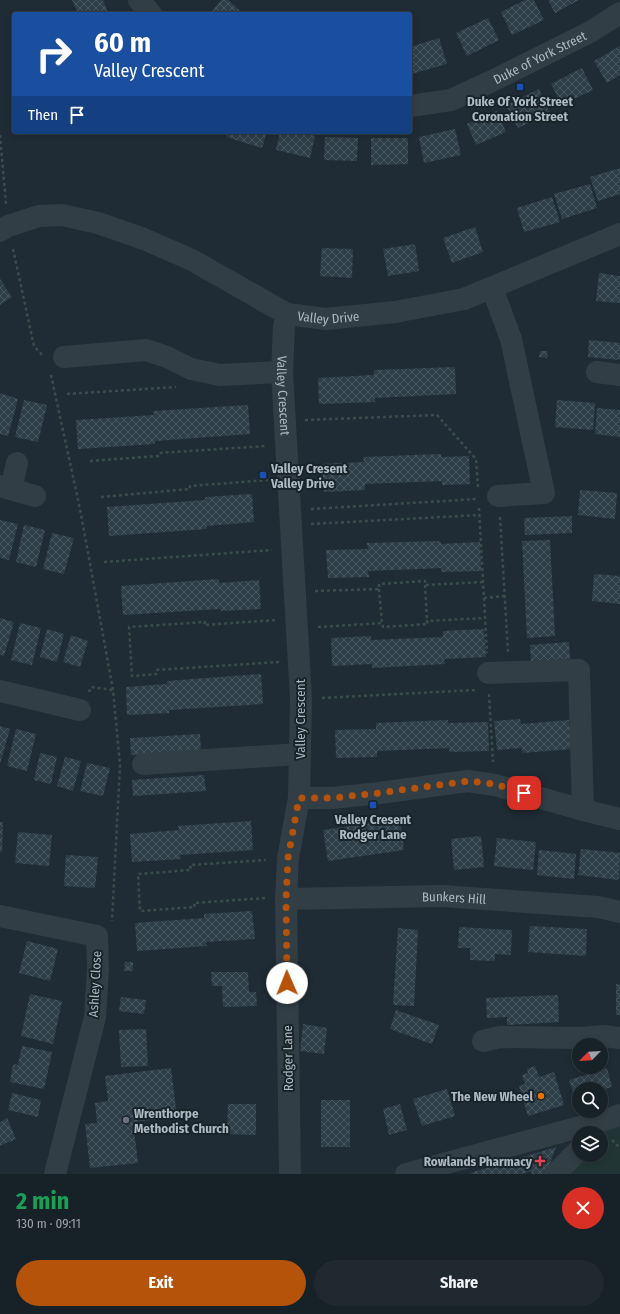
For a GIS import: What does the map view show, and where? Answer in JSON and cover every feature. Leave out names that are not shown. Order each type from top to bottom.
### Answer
[{"type":"street","points":[[139,0],[149,12]]},
{"type":"street","name":"Duke of York Street","points":[[412,106],[451,100],[590,32],[620,13]]},
{"type":"street","name":"Valley Drive","points":[[4,228],[39,216],[62,215],[98,223],[144,239],[192,260],[287,314],[326,319],[395,312],[464,299],[620,234]]},
{"type":"street","points":[[485,495],[544,493],[511,339],[492,288]]},
{"type":"street","name":"Valley Crescent","points":[[287,314],[284,326],[282,372],[301,699],[299,798]]},
{"type":"street","points":[[53,362],[146,350],[167,357],[191,369],[220,375],[282,372]]},
{"type":"street","points":[[597,372],[620,375]]},
{"type":"street","points":[[17,464],[5,487],[35,496]]},
{"type":"street","points":[[496,678],[579,670],[583,810]]},
{"type":"street","points":[[0,691],[80,710]]},
{"type":"street","points":[[143,764],[300,754]]},
{"type":"street","points":[[299,798],[332,798],[372,794],[468,781],[495,784],[583,810],[620,819]]},
{"type":"street","name":"Rodger Lane","points":[[290,1174],[287,898],[288,858],[299,798]]},
{"type":"street","name":"Bunkers Hill","points":[[287,898],[442,896],[598,907],[620,912]]},
{"type":"street","name":"Ashley Close","points":[[0,916],[97,936],[98,969],[95,1017],[56,1174]]},
{"type":"street","points":[[483,1041],[500,1037],[580,1038],[605,1036],[620,1038]]},
{"type":"street","points":[[599,1126],[620,1115]]},
{"type":"street","points":[[406,1174],[572,1134]]},
{"type":"street","points":[[556,1174],[572,1157]]},
{"type":"path","points":[[0,135],[4,228],[34,346],[53,362],[113,690],[120,765],[112,929]]},
{"type":"path","points":[[285,420],[437,415],[476,459],[485,495],[505,596],[496,678],[495,784]]},
{"type":"path","points":[[90,460],[158,456],[159,452],[286,444]]},
{"type":"path","points":[[101,497],[190,489],[190,486],[288,479]]},
{"type":"path","points":[[291,518],[485,495]]},
{"type":"path","points":[[479,507],[485,618],[496,678]]},
{"type":"path","points":[[291,518],[479,515]]},
{"type":"path","points":[[104,562],[292,549]]},
{"type":"path","points":[[425,582],[428,624],[382,627],[379,589],[379,584],[425,582]]},
{"type":"path","points":[[425,585],[483,582]]},
{"type":"path","points":[[295,592],[379,589]]},
{"type":"path","points":[[484,598],[505,596]]},
{"type":"path","points":[[427,621],[485,618]]},
{"type":"path","points":[[299,660],[156,670],[156,674],[132,676],[129,627],[205,622],[204,625],[382,623]]},
{"type":"path","points":[[301,699],[496,678]]},
{"type":"path","points":[[287,898],[194,904],[195,907],[140,911],[138,874],[191,870],[190,865],[288,858]]},
{"type":"green space","points":[[620,1115],[620,1174],[555,1174],[572,1161],[572,1162],[608,1162],[608,1126],[602,1126]]},
{"type":"building","points":[[72,0],[103,0],[108,12],[77,12]]},
{"type":"building","points":[[221,0],[228,0],[242,12],[212,12]]},
{"type":"building","points":[[525,0],[534,0],[544,20],[512,35],[501,12]]},
{"type":"building","points":[[548,0],[579,0],[555,13]]},
{"type":"building","points":[[488,18],[499,40],[467,56],[456,33]]},
{"type":"building","points":[[439,38],[447,64],[412,74],[412,46]]},
{"type":"building","points":[[620,46],[620,75],[607,83],[594,61]]},
{"type":"building","points":[[582,68],[593,90],[562,105],[551,84]]},
{"type":"building","points":[[539,89],[550,113],[518,128],[506,105]]},
{"type":"building","points":[[497,111],[506,132],[476,145],[467,124]]},
{"type":"building","points":[[455,129],[461,155],[424,163],[419,137]]},
{"type":"building","points":[[227,134],[266,134],[262,148],[226,137]]},
{"type":"building","points":[[280,134],[307,134],[315,136],[310,158],[276,150]]},
{"type":"building","points":[[325,137],[358,138],[357,161],[324,160]]},
{"type":"building","points":[[371,138],[408,138],[408,164],[371,165]]},
{"type":"building","points":[[620,168],[620,194],[598,201],[590,177]]},
{"type":"building","points":[[590,184],[597,208],[562,219],[554,194]]},
{"type":"building","points":[[552,197],[560,222],[524,232],[517,208]]},
{"type":"building","points":[[475,227],[483,252],[452,263],[443,238]]},
{"type":"building","points":[[415,244],[419,271],[388,276],[383,249]]},
{"type":"building","points":[[322,248],[353,249],[352,278],[320,276]]},
{"type":"building","points":[[599,273],[620,276],[620,303],[596,301]]},
{"type":"building","points":[[0,279],[12,297],[0,305]]},
{"type":"building","points":[[589,340],[620,343],[620,360],[588,357]]},
{"type":"building","points":[[540,351],[548,351],[547,358],[539,357]]},
{"type":"building","points":[[455,367],[456,394],[375,398],[375,402],[319,404],[318,378],[374,375],[374,370]]},
{"type":"building","points":[[0,393],[18,399],[8,436],[0,434]]},
{"type":"building","points":[[24,400],[47,405],[38,442],[15,437]]},
{"type":"building","points":[[557,400],[595,403],[593,430],[555,427]]},
{"type":"building","points":[[248,405],[250,434],[155,441],[155,444],[78,449],[76,420],[154,415],[153,411]]},
{"type":"building","points":[[597,408],[620,410],[620,437],[595,434]]},
{"type":"building","points":[[441,454],[441,457],[469,456],[470,484],[442,485],[442,481],[365,484],[365,490],[324,492],[322,464],[364,462],[363,457]]},
{"type":"building","points":[[580,490],[617,493],[615,519],[578,515]]},
{"type":"building","points":[[252,494],[254,522],[207,526],[207,529],[109,536],[107,507],[205,500],[205,497]]},
{"type":"building","points":[[572,516],[572,533],[525,535],[524,518]]},
{"type":"building","points":[[0,520],[18,524],[9,560],[0,558]]},
{"type":"building","points":[[24,525],[45,530],[36,567],[16,562]]},
{"type":"building","points":[[52,533],[74,538],[64,574],[43,569]]},
{"type":"building","points":[[550,540],[555,636],[527,638],[522,541]]},
{"type":"building","points":[[440,541],[441,544],[480,542],[481,571],[442,572],[441,568],[368,571],[369,577],[328,578],[326,550],[368,549],[367,543]]},
{"type":"building","points":[[594,574],[620,576],[620,604],[592,601]]},
{"type":"building","points":[[219,579],[219,583],[259,580],[261,609],[221,611],[220,609],[123,615],[121,586]]},
{"type":"building","points":[[0,618],[14,622],[4,656],[0,655]]},
{"type":"building","points":[[20,623],[41,628],[32,665],[11,660]]},
{"type":"building","points":[[47,629],[64,634],[57,662],[40,657]]},
{"type":"building","points":[[484,629],[486,657],[444,659],[445,664],[372,668],[372,664],[332,666],[331,638],[371,636],[371,640],[443,637],[443,631]]},
{"type":"building","points":[[71,635],[88,641],[80,667],[63,662]]},
{"type":"building","points":[[569,642],[570,659],[531,661],[530,645]]},
{"type":"building","points":[[261,674],[263,704],[169,710],[169,713],[127,715],[126,687],[167,684],[167,681]]},
{"type":"building","points":[[520,719],[521,724],[569,720],[572,749],[522,753],[522,748],[497,750],[494,721]]},
{"type":"building","points":[[448,720],[448,723],[488,722],[489,751],[449,752],[449,748],[377,751],[377,757],[336,758],[335,730],[376,729],[376,723]]},
{"type":"building","points":[[0,726],[10,729],[0,764]]},
{"type":"building","points":[[16,729],[36,734],[27,771],[7,766]]},
{"type":"building","points":[[200,734],[201,751],[131,755],[130,738]]},
{"type":"building","points":[[40,753],[57,757],[51,784],[34,780]]},
{"type":"building","points":[[65,757],[81,761],[73,791],[57,786]]},
{"type":"building","points":[[87,763],[110,768],[103,796],[80,791]]},
{"type":"building","points":[[204,775],[206,791],[133,796],[132,780]]},
{"type":"building","points":[[400,819],[404,850],[328,861],[323,830]]},
{"type":"building","points":[[251,821],[253,850],[180,855],[181,859],[132,862],[130,834],[179,830],[178,826]]},
{"type":"building","points":[[0,822],[3,822],[2,852],[0,852]]},
{"type":"building","points":[[18,832],[52,835],[49,866],[15,863]]},
{"type":"building","points":[[481,836],[484,867],[454,870],[451,839]]},
{"type":"building","points":[[497,838],[536,842],[533,870],[494,866]]},
{"type":"building","points":[[581,849],[620,853],[619,880],[578,875]]},
{"type":"building","points":[[539,850],[576,854],[574,879],[537,875]]},
{"type":"building","points":[[66,855],[98,857],[95,888],[64,886]]},
{"type":"building","points":[[252,911],[255,939],[206,942],[207,946],[137,951],[135,923],[204,918],[204,914]]},
{"type":"building","points":[[530,926],[587,929],[586,956],[528,952]]},
{"type":"building","points":[[459,927],[512,930],[511,955],[495,954],[495,961],[470,960],[470,948],[458,948]]},
{"type":"building","points":[[398,928],[418,930],[414,1006],[393,1005]]},
{"type":"building","points":[[27,941],[58,949],[50,981],[19,973]]},
{"type":"building","points":[[125,962],[133,962],[133,971],[124,971]]},
{"type":"building","points":[[211,972],[248,972],[249,992],[256,992],[257,1006],[223,1007],[222,986],[212,986]]},
{"type":"building","points":[[616,984],[620,984],[620,1015],[616,1015]]},
{"type":"building","points":[[30,994],[62,1001],[53,1044],[21,1036]]},
{"type":"building","points":[[558,995],[559,1022],[507,1025],[507,1017],[487,1018],[486,998]]},
{"type":"building","points":[[121,997],[146,1000],[144,1014],[119,1011]]},
{"type":"building","points":[[396,1010],[439,1025],[432,1044],[390,1029]]},
{"type":"building","points":[[303,1024],[327,1028],[324,1054],[300,1051]]},
{"type":"building","points":[[146,1029],[148,1066],[121,1067],[119,1030]]},
{"type":"building","points":[[22,1046],[52,1052],[44,1089],[10,1082],[13,1064],[18,1065]]},
{"type":"building","name":"The New Wheel","points":[[535,1066],[539,1077],[554,1072],[564,1105],[528,1116],[519,1086],[525,1084],[522,1075],[528,1073],[527,1069]]},
{"type":"building","name":"Wrenthorpe Methodist Church","points":[[171,1068],[177,1117],[133,1122],[138,1163],[90,1168],[85,1124],[97,1123],[95,1103],[108,1101],[105,1076]]},
{"type":"building","points":[[608,1072],[612,1087],[608,1088],[608,1082],[572,1082],[572,1089],[569,1080],[588,1074],[608,1074]]},
{"type":"building","points":[[447,1089],[455,1116],[422,1126],[413,1099]]},
{"type":"building","points":[[12,1093],[41,1100],[38,1117],[8,1110]]},
{"type":"building","points":[[321,1100],[350,1100],[350,1147],[321,1147]]},
{"type":"building","points":[[228,1104],[256,1104],[256,1135],[227,1134]]},
{"type":"building","points":[[400,1104],[407,1130],[389,1135],[383,1109]]},
{"type":"building","points":[[7,1118],[16,1139],[0,1146],[0,1122]]},
{"type":"building","points":[[556,1147],[546,1174],[531,1174],[532,1171],[522,1174],[470,1173]]},
{"type":"place","name":"Duke Of York Street Coronation Street","points":[[520,87]]},
{"type":"place","name":"Valley Cresent Valley Drive","points":[[263,475]]},
{"type":"place","name":"Valley Cresent Rodger Lane","points":[[373,805]]},
{"type":"place","name":"The New Wheel","points":[[541,1096]]},
{"type":"place","name":"Wrenthorpe Methodist Church","points":[[126,1120]]},
{"type":"place","name":"Rowlands Pharmacy","points":[[540,1161]]},
{"type":"route","points":[[287,983],[286,899],[288,858],[299,798],[332,798],[468,781],[495,784],[524,793]]}]
